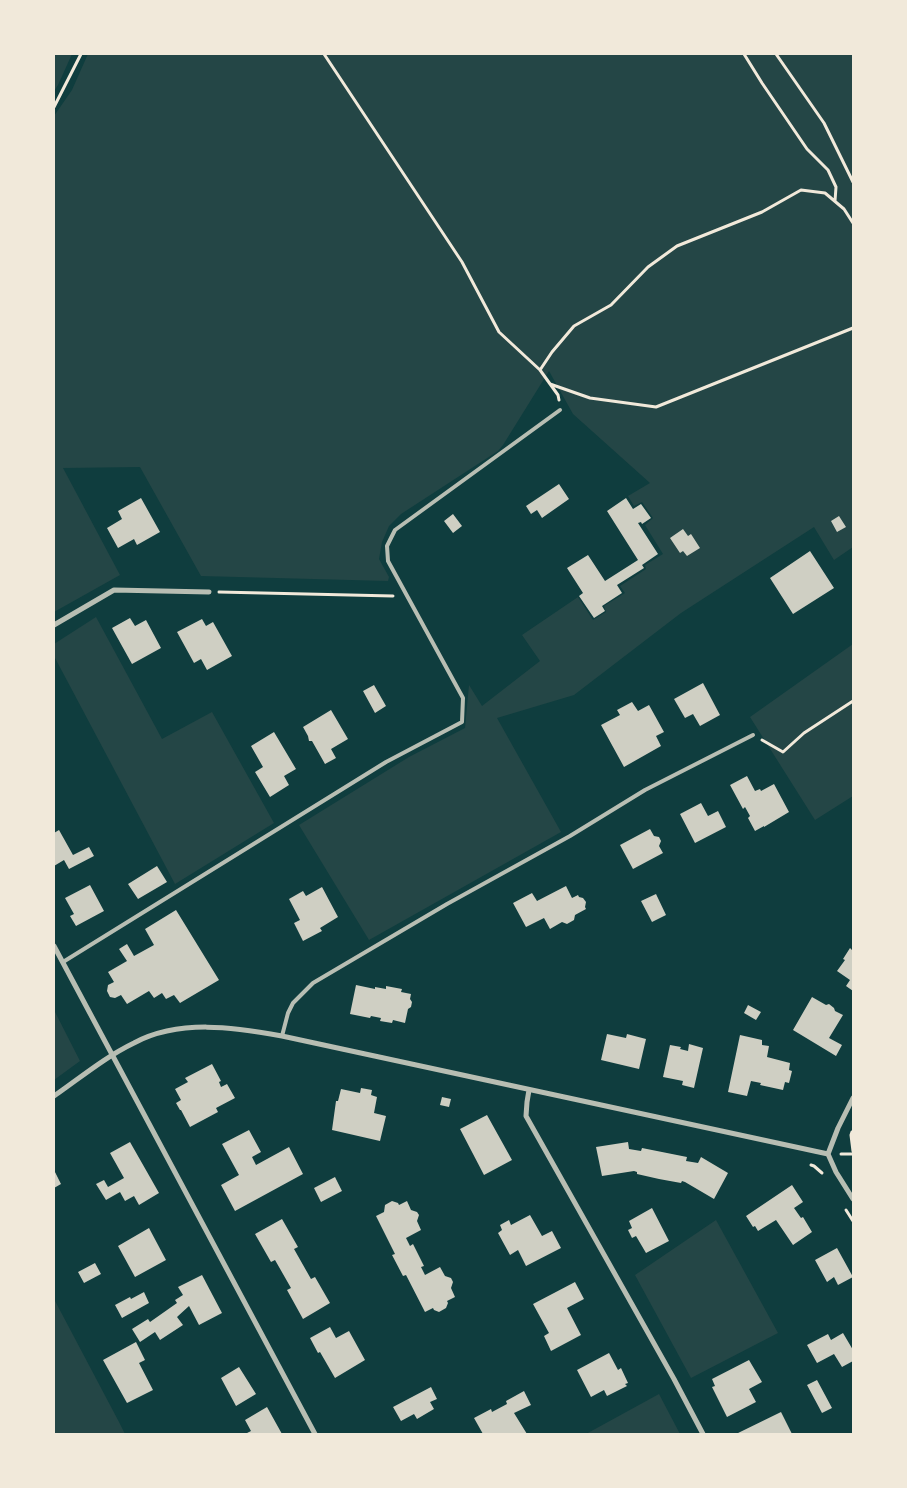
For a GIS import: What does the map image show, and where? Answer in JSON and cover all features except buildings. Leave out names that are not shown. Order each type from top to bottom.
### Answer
[{"type":"street","points":[[54,625],[114,590],[209,592]]},
{"type":"street","points":[[54,946],[315,1434]]},
{"type":"street","points":[[54,1096],[112,1054],[136,1042],[170,1031],[210,1027],[249,1030],[282,1036],[828,1154]]},
{"type":"street","points":[[530,1090],[526,1102],[526,1116],[703,1434]]},
{"type":"street","points":[[853,1098],[828,1154],[836,1172],[853,1199]]},
{"type":"lane","points":[[62,962],[386,762],[462,722],[464,698],[388,561],[387,546],[395,530],[560,410]]},
{"type":"lane","points":[[282,1036],[288,1013],[293,1003],[314,983],[447,904],[570,836],[645,790],[753,735]]},
{"type":"path","points":[[54,107],[81,54]]},
{"type":"path","points":[[324,54],[462,262],[499,332],[540,370],[558,396],[560,410]]},
{"type":"path","points":[[744,54],[807,149],[828,170],[836,187],[835,201]]},
{"type":"path","points":[[776,54],[824,123],[853,182]]},
{"type":"path","points":[[540,370],[552,352],[574,326],[611,305],[648,268],[677,246],[762,212],[802,190],[825,193],[844,209],[853,223]]},
{"type":"path","points":[[550,384],[590,398],[656,407],[853,328]]},
{"type":"path","points":[[209,592],[407,596]]},
{"type":"path","points":[[753,735],[783,752],[804,733],[853,701]]},
{"type":"path","points":[[853,1125],[851,1135],[853,1151]]},
{"type":"shaded area","points":[[54,54],[72,54],[54,91]]},
{"type":"shaded area","points":[[88,54],[853,54],[853,547],[834,560],[814,527],[681,613],[574,695],[497,718],[561,832],[369,940],[299,825],[409,757],[465,728],[469,685],[482,706],[540,661],[522,635],[578,597],[593,620],[606,612],[604,606],[625,593],[620,586],[646,569],[645,565],[663,554],[645,525],[653,518],[642,502],[634,506],[628,496],[650,483],[573,414],[549,371],[498,451],[401,514],[389,526],[382,542],[379,559],[389,577],[388,581],[201,576],[140,467],[63,468],[120,575],[54,612],[54,116],[72,90]]},
{"type":"shaded area","points":[[96,617],[162,739],[212,712],[274,823],[175,884],[54,656],[54,644]]},
{"type":"shaded area","points":[[853,644],[853,796],[815,820],[750,717]]},
{"type":"shaded area","points":[[54,1010],[80,1061],[54,1080]]},
{"type":"shaded area","points":[[716,1220],[778,1333],[691,1378],[635,1275]]},
{"type":"shaded area","points":[[54,1299],[119,1422],[125,1434],[54,1434]]},
{"type":"shaded area","points":[[659,1394],[680,1434],[586,1434]]}]
